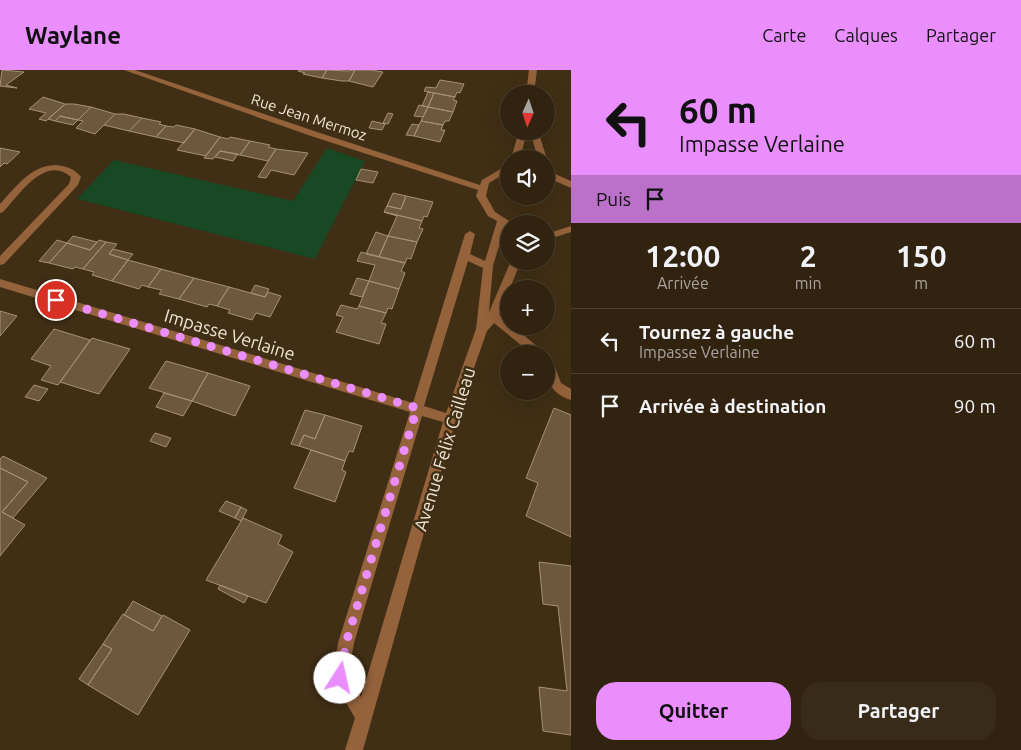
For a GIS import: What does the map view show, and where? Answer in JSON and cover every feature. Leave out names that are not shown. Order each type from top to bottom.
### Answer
[{"type":"street","name":"Rue Jean Mermoz","points":[[128,70],[314,134],[481,188]]},
{"type":"street","points":[[532,85],[534,70]]},
{"type":"street","points":[[0,210],[40,170],[63,169],[73,172],[76,177],[73,185],[0,262]]},
{"type":"street","points":[[481,188],[491,177],[500,173]]},
{"type":"street","points":[[555,177],[571,185]]},
{"type":"street","name":"Avenue Félix Cailleau","points":[[481,188],[484,205],[500,219]]},
{"type":"street","points":[[555,230],[570,228]]},
{"type":"street","points":[[555,234],[570,228]]},
{"type":"street","points":[[364,717],[340,678],[346,643],[470,234]]},
{"type":"street","name":"Avenue Félix Cailleau","points":[[354,750],[450,419],[482,329],[488,266],[500,236]]},
{"type":"street","points":[[464,256],[488,266]]},
{"type":"street","points":[[482,329],[493,316],[512,270]]},
{"type":"street","name":"Impasse Verlaine","points":[[0,283],[450,419]]},
{"type":"street","points":[[493,316],[529,345]]},
{"type":"street","points":[[555,383],[556,386],[571,395]]},
{"type":"green space","points":[[327,148],[365,161],[315,259],[77,199],[114,160],[293,201]]},
{"type":"building","points":[[2,70],[24,72],[6,85],[17,88],[0,86]]},
{"type":"building","points":[[299,70],[327,70],[322,78],[303,74],[305,73]]},
{"type":"building","points":[[327,70],[355,70],[349,81],[342,81],[322,78]]},
{"type":"building","points":[[355,70],[383,72],[373,87],[349,81]]},
{"type":"building","points":[[440,80],[464,84],[460,93],[457,92],[455,97],[424,91],[426,87],[436,88]]},
{"type":"building","points":[[428,92],[434,93],[428,107],[422,106]]},
{"type":"building","points":[[434,93],[455,97],[453,100],[457,101],[453,112],[428,107]]},
{"type":"building","points":[[43,97],[65,104],[46,121],[39,119],[46,113],[29,109]]},
{"type":"building","points":[[65,104],[91,107],[78,120],[60,116],[55,121],[48,119]]},
{"type":"building","points":[[419,105],[428,107],[423,117],[414,116]]},
{"type":"building","points":[[91,107],[115,114],[95,134],[76,128],[83,121],[78,120]]},
{"type":"building","points":[[428,107],[453,112],[449,121],[445,121],[443,125],[421,121]]},
{"type":"building","points":[[388,113],[393,114],[388,124],[383,123]]},
{"type":"building","points":[[115,114],[142,118],[129,131],[104,125]]},
{"type":"building","points":[[60,116],[78,120],[73,125],[55,121]]},
{"type":"building","points":[[142,118],[161,122],[159,124],[166,126],[156,137],[129,131]]},
{"type":"building","points":[[372,121],[385,124],[382,130],[369,128]]},
{"type":"building","points":[[421,121],[443,125],[441,130],[445,130],[440,142],[414,136]]},
{"type":"building","points":[[412,124],[419,125],[414,136],[406,135]]},
{"type":"building","points":[[176,125],[195,129],[184,143],[156,137],[166,126],[174,127]]},
{"type":"building","points":[[195,129],[220,137],[206,156],[177,150]]},
{"type":"building","points":[[220,137],[250,141],[240,155],[220,151],[213,159],[204,158]]},
{"type":"building","points":[[250,141],[270,145],[268,147],[276,149],[268,161],[240,155]]},
{"type":"building","points":[[0,148],[20,152],[7,164],[4,163],[0,167]]},
{"type":"building","points":[[276,149],[308,153],[294,175],[271,170],[266,178],[258,177]]},
{"type":"building","points":[[220,151],[238,154],[233,161],[215,157]]},
{"type":"building","points":[[361,169],[378,172],[373,183],[356,180]]},
{"type":"building","points":[[393,193],[406,196],[401,209],[387,206]]},
{"type":"building","points":[[406,196],[433,202],[427,217],[424,216],[422,221],[384,212],[387,206],[401,209]]},
{"type":"building","points":[[384,212],[422,221],[419,228],[423,229],[417,242],[388,236],[397,216]]},
{"type":"building","points":[[376,232],[388,236],[379,257],[366,254]]},
{"type":"building","points":[[73,236],[97,242],[90,250],[67,243]]},
{"type":"building","points":[[388,236],[417,242],[411,259],[407,258],[405,263],[379,257]]},
{"type":"building","points":[[57,240],[67,243],[49,263],[39,261]]},
{"type":"building","points":[[99,240],[106,242],[83,269],[75,267],[73,269],[49,263],[67,243],[90,250]]},
{"type":"building","points":[[106,242],[117,244],[109,254],[128,260],[112,281],[92,275],[94,272],[83,269]]},
{"type":"building","points":[[113,249],[133,254],[128,260],[109,254]]},
{"type":"building","points":[[361,252],[405,263],[401,271],[405,273],[399,289],[369,281],[375,265],[357,261]]},
{"type":"building","points":[[128,260],[161,269],[148,287],[142,285],[139,289],[112,281]]},
{"type":"building","points":[[161,269],[194,278],[179,299],[159,294],[162,290],[148,287]]},
{"type":"building","points":[[194,278],[229,287],[217,306],[209,304],[207,307],[179,299]]},
{"type":"building","points":[[357,278],[369,281],[362,297],[350,294]]},
{"type":"building","points":[[369,281],[399,289],[392,309],[388,308],[386,313],[359,306]]},
{"type":"building","points":[[255,285],[269,289],[265,297],[251,293]]},
{"type":"building","points":[[229,287],[265,297],[268,292],[281,296],[270,317],[256,313],[252,320],[228,313],[230,310],[217,306]]},
{"type":"building","points":[[341,305],[357,309],[359,306],[386,313],[381,323],[386,324],[379,344],[336,332],[343,317],[336,315]]},
{"type":"building","points":[[0,311],[17,316],[0,336]]},
{"type":"building","points":[[54,329],[90,340],[58,385],[41,380],[51,366],[31,359]]},
{"type":"building","points":[[92,338],[130,349],[99,394],[60,382]]},
{"type":"building","points":[[166,361],[208,373],[192,401],[149,388]]},
{"type":"building","points":[[208,373],[250,386],[235,416],[192,401]]},
{"type":"building","points":[[34,385],[48,389],[39,401],[25,397]]},
{"type":"building","points":[[164,393],[192,401],[183,416],[156,407]]},
{"type":"building","points":[[554,408],[571,415],[571,537],[526,516],[538,483],[526,478]]},
{"type":"building","points":[[305,410],[325,415],[315,439],[304,435],[299,446],[291,444]]},
{"type":"building","points":[[325,415],[362,426],[353,452],[349,451],[345,461],[299,446],[304,435],[315,439]]},
{"type":"building","points":[[155,433],[171,438],[166,447],[150,441]]},
{"type":"building","points":[[311,450],[345,461],[342,470],[346,472],[335,502],[294,488]]},
{"type":"building","points":[[3,456],[47,478],[13,518],[2,512],[28,482],[0,468],[0,459]]},
{"type":"building","points":[[0,468],[28,482],[2,512],[25,525],[0,556]]},
{"type":"building","points":[[226,501],[241,507],[235,518],[219,511]]},
{"type":"building","points":[[241,507],[247,510],[241,521],[235,518]]},
{"type":"building","points":[[243,518],[282,535],[278,544],[293,552],[266,603],[206,580]]},
{"type":"building","points":[[539,562],[571,566],[571,735],[543,731],[539,687],[567,691],[558,606],[543,604]]},
{"type":"building","points":[[220,585],[248,596],[244,603],[218,589]]},
{"type":"building","points":[[133,601],[162,616],[153,631],[124,615]]},
{"type":"building","points":[[123,614],[153,631],[163,615],[190,630],[138,715],[88,685],[112,649],[103,644]]},
{"type":"building","points":[[103,644],[112,649],[88,685],[79,679]]},
{"type":"route","points":[[56,300],[417,408],[346,643],[340,678]]}]
